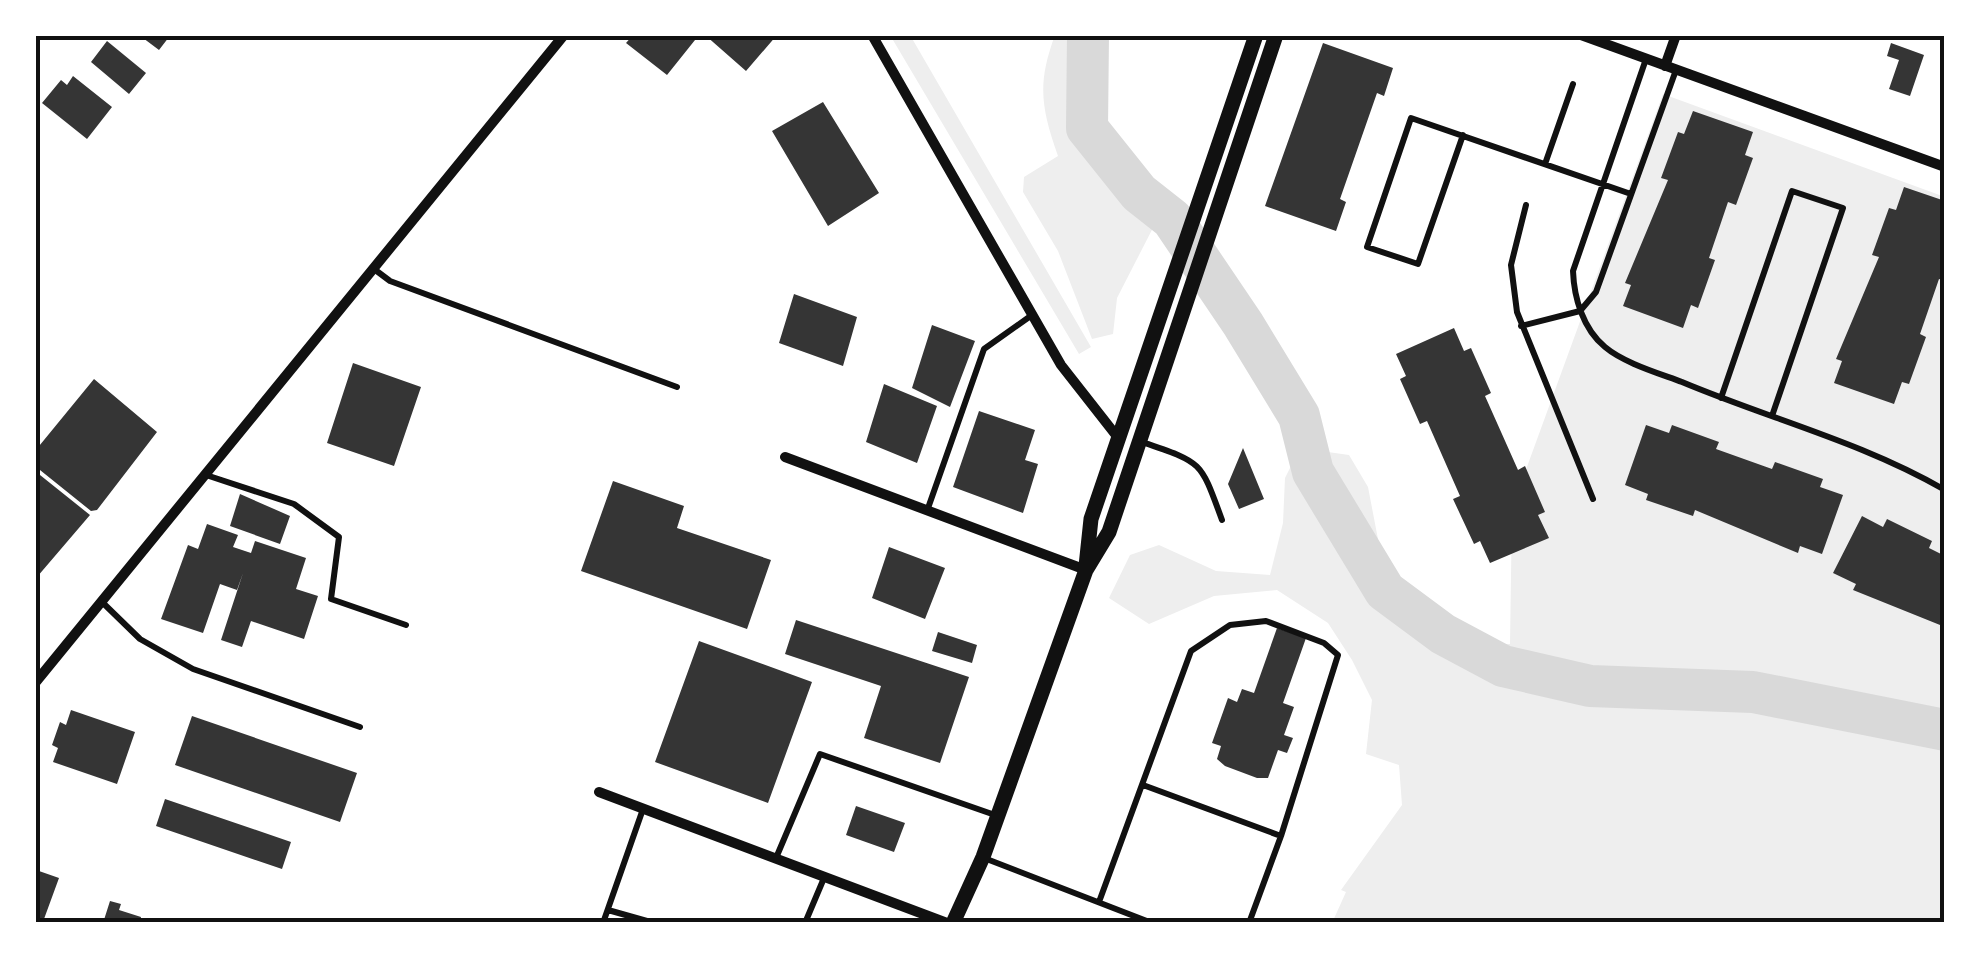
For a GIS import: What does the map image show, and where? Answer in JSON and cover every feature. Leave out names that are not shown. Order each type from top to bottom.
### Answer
[{"type":"street","points":[[35,683],[564,35]]},
{"type":"street","points":[[872,35],[1060,364],[1119,439]]},
{"type":"street","points":[[1086,570],[1091,519],[1256,35]]},
{"type":"street","points":[[599,792],[950,923],[983,857],[1086,570],[1109,532],[1276,35]]},
{"type":"street","points":[[1580,35],[1945,167]]},
{"type":"street","points":[[1670,68],[1676,35]]},
{"type":"street","points":[[785,457],[1086,570]]},
{"type":"lane","points":[[1646,59],[1573,271],[1580,310],[1605,348],[1722,398],[1886,458],[1945,490]]},
{"type":"lane","points":[[1521,326],[1580,310],[1596,292],[1670,68]]},
{"type":"lane","points":[[1545,164],[1573,84]]},
{"type":"lane","points":[[1463,135],[1418,264],[1367,247],[1411,118],[1463,135],[1631,194]]},
{"type":"lane","points":[[1722,398],[1792,191],[1843,208],[1772,416]]},
{"type":"lane","points":[[1526,205],[1511,265],[1521,326],[1593,499]]},
{"type":"lane","points":[[372,269],[390,281],[677,386]]},
{"type":"lane","points":[[926,512],[984,349],[1032,315]]},
{"type":"lane","points":[[1140,442],[1191,458],[1203,468],[1222,520]]},
{"type":"lane","points":[[204,475],[294,504],[339,537],[331,599],[406,625]]},
{"type":"lane","points":[[102,602],[140,638],[192,669],[360,727]]},
{"type":"lane","points":[[1099,902],[1191,651],[1209,635],[1230,626],[1266,620],[1324,643],[1338,656],[1282,836],[1249,923]]},
{"type":"lane","points":[[775,859],[820,754],[998,817]]},
{"type":"lane","points":[[1143,785],[1282,836]]},
{"type":"lane","points":[[603,923],[643,810]]},
{"type":"lane","points":[[983,857],[1152,923]]},
{"type":"lane","points":[[805,923],[824,876]]},
{"type":"lane","points":[[608,910],[654,923]]},
{"type":"shaded area","points":[[890,35],[910,35],[1091,347],[1079,354]]},
{"type":"shaded area","points":[[1055,35],[1072,35],[1078,43],[1079,106],[1087,145],[1157,220],[1117,298],[1113,334],[1092,339],[1058,251],[1023,192],[1024,177],[1058,156],[1043,96],[1045,68]]},
{"type":"shaded area","points":[[1663,94],[1945,197],[1945,923],[1332,923],[1346,892],[1341,890],[1402,805],[1399,765],[1366,754],[1372,700],[1328,623],[1277,590],[1214,596],[1149,624],[1109,598],[1130,555],[1159,545],[1216,571],[1270,575],[1283,523],[1285,478],[1300,448],[1349,455],[1368,487],[1386,581],[1413,615],[1469,645],[1510,644],[1512,508]]},
{"type":"building","points":[[139,35],[166,35],[169,37],[159,50]]},
{"type":"building","points":[[633,35],[699,35],[667,75],[626,43]]},
{"type":"building","points":[[705,35],[777,35],[746,71]]},
{"type":"building","points":[[107,41],[146,73],[129,94],[91,62]]},
{"type":"building","points":[[1323,43],[1393,68],[1384,96],[1377,93],[1340,199],[1346,202],[1336,231],[1265,206]]},
{"type":"building","points":[[1891,43],[1924,55],[1910,96],[1889,89],[1899,60],[1887,56]]},
{"type":"building","points":[[73,76],[112,107],[87,139],[42,103],[61,80],[67,85]]},
{"type":"building","points":[[823,102],[879,193],[828,226],[772,131]]},
{"type":"building","points":[[1693,111],[1753,132],[1745,155],[1753,158],[1736,205],[1728,202],[1709,258],[1715,260],[1698,308],[1691,305],[1683,328],[1623,306],[1631,285],[1625,283],[1668,180],[1661,178],[1678,132],[1684,134]]},
{"type":"building","points":[[1904,187],[1945,201],[1945,281],[1939,279],[1920,334],[1926,337],[1909,384],[1902,382],[1894,404],[1834,383],[1842,361],[1836,359],[1879,257],[1872,255],[1889,208],[1896,210]]},
{"type":"building","points":[[794,294],[857,317],[843,366],[779,343]]},
{"type":"building","points":[[932,325],[975,341],[950,407],[912,388]]},
{"type":"building","points":[[1454,328],[1464,351],[1471,348],[1491,393],[1485,396],[1518,470],[1525,466],[1545,512],[1538,515],[1549,538],[1490,563],[1480,541],[1474,544],[1453,499],[1460,496],[1427,421],[1420,424],[1400,379],[1406,376],[1396,354]]},
{"type":"building","points":[[353,363],[421,387],[394,466],[327,443]]},
{"type":"building","points":[[94,379],[157,432],[97,510],[91,511],[35,466],[35,451]]},
{"type":"building","points":[[884,384],[937,406],[917,463],[866,442]]},
{"type":"building","points":[[979,411],[1035,430],[1025,460],[1038,464],[1023,513],[953,487]]},
{"type":"building","points":[[1646,425],[1669,433],[1672,425],[1719,442],[1716,449],[1772,469],[1775,462],[1823,479],[1820,487],[1843,495],[1822,554],[1800,546],[1798,553],[1695,510],[1693,516],[1646,500],[1648,494],[1625,485]]},
{"type":"building","points":[[1243,448],[1264,499],[1239,509],[1228,484]]},
{"type":"building","points":[[35,471],[90,515],[37,577],[35,575]]},
{"type":"building","points":[[613,481],[684,506],[677,528],[771,560],[747,629],[581,571]]},
{"type":"building","points":[[240,494],[290,516],[280,544],[230,526]]},
{"type":"building","points":[[1862,516],[1883,527],[1887,519],[1932,541],[1929,548],[1945,556],[1945,627],[1853,590],[1856,584],[1833,573]]},
{"type":"building","points":[[207,524],[238,535],[233,547],[251,553],[255,541],[306,558],[296,589],[318,596],[304,639],[251,621],[242,647],[221,640],[243,573],[237,590],[220,584],[203,633],[161,619],[188,545],[198,549]]},
{"type":"building","points":[[889,547],[945,568],[925,619],[872,598]]},
{"type":"building","points":[[796,620],[969,677],[940,763],[864,738],[881,686],[785,654]]},
{"type":"building","points":[[1277,628],[1306,638],[1283,703],[1294,707],[1284,735],[1293,738],[1287,753],[1278,750],[1268,778],[1257,778],[1225,766],[1217,759],[1221,746],[1212,743],[1228,698],[1237,702],[1242,689],[1254,693]]},
{"type":"building","points":[[938,632],[977,645],[972,663],[932,651]]},
{"type":"building","points":[[699,641],[812,682],[768,803],[655,762]]},
{"type":"building","points":[[71,710],[135,732],[117,784],[53,762],[58,748],[52,745],[60,722],[66,725]]},
{"type":"building","points":[[192,716],[357,773],[340,822],[175,765]]},
{"type":"building","points":[[165,799],[291,842],[282,869],[156,826]]},
{"type":"building","points":[[856,806],[905,823],[894,852],[846,835]]},
{"type":"building","points":[[39,871],[59,878],[44,919],[53,923],[35,923]]},
{"type":"building","points":[[110,901],[121,904],[119,910],[141,917],[140,923],[103,923]]},
{"type":"waterway","points":[[1088,35],[1087,128],[1139,193],[1172,219],[1243,324],[1299,416],[1313,472],[1385,591],[1443,634],[1503,666],[1590,686],[1753,692],[1945,730]]}]
